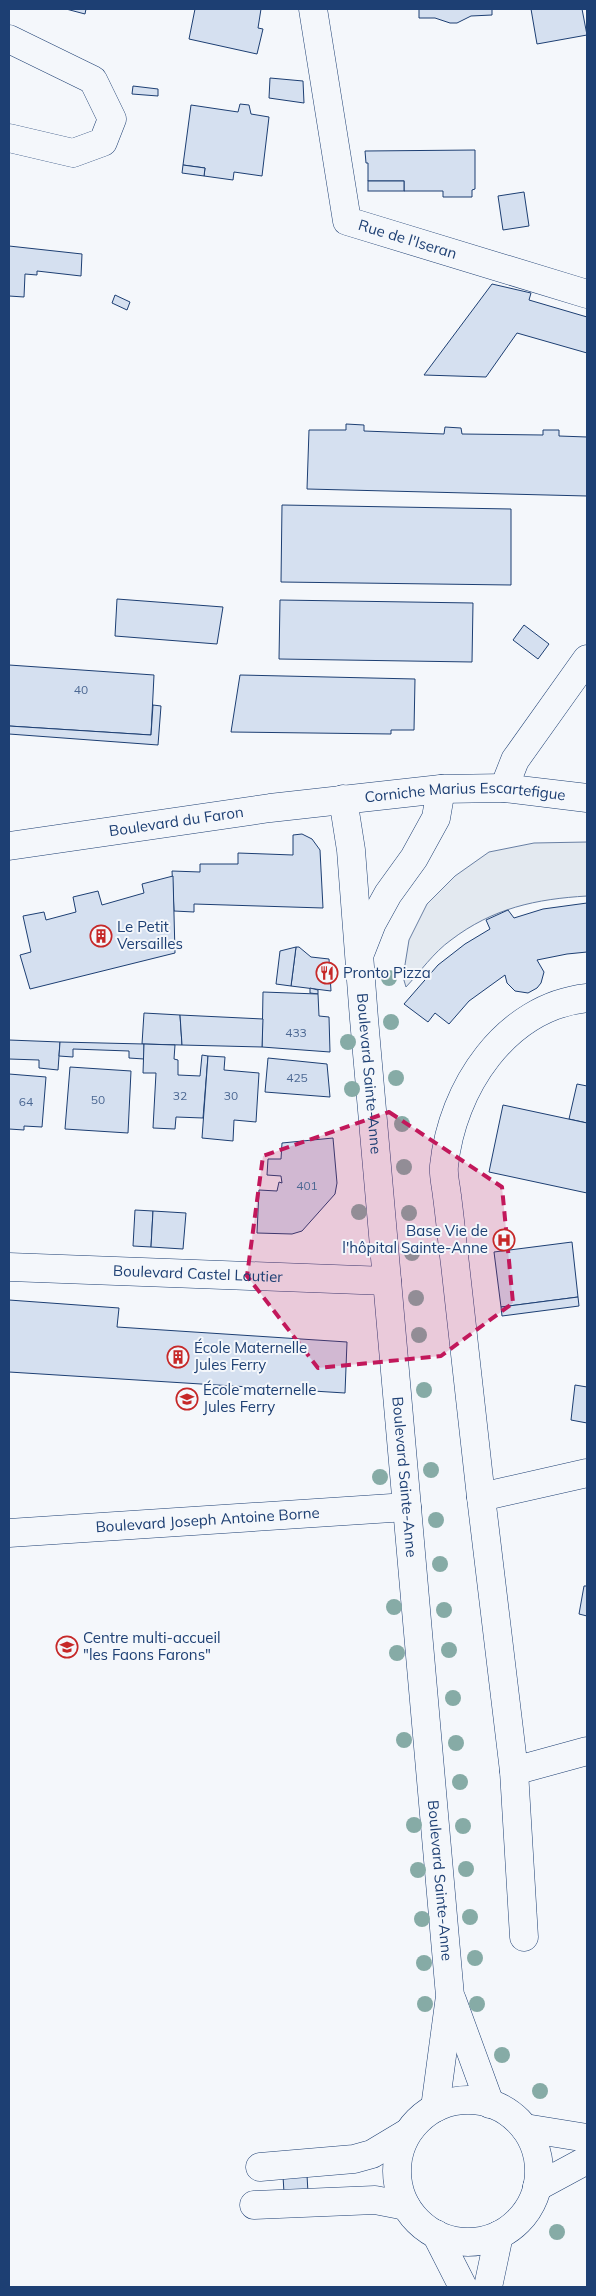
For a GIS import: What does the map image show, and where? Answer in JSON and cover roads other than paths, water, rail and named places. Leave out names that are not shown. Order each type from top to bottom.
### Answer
[{"type":"street","name":"Rue de l'Iseran","points":[[313,9],[347,221],[587,294]]},
{"type":"street","points":[[9,39],[93,80],[112,119],[103,142],[73,153],[9,138]]},
{"type":"street","points":[[504,788],[515,760],[587,659]]},
{"type":"street","name":"Corniche Marius Escartefigue","points":[[343,799],[441,789],[504,788],[587,798]]},
{"type":"street","name":"Boulevard Sainte-Anne","points":[[359,957],[372,923],[388,894],[414,858],[436,818],[441,789]]},
{"type":"street","name":"Boulevard Sainte-Anne","points":[[343,799],[351,850],[450,1996],[435,2108]]},
{"type":"street","name":"Boulevard du Faron","points":[[9,846],[343,799]]},
{"type":"street","points":[[524,1937],[514,1771],[445,1177],[446,1158],[460,1104],[471,1080],[483,1061],[510,1033],[530,1018],[559,1003],[587,998]]},
{"type":"street","name":"Boulevard Castel Lautier","points":[[9,1266],[387,1281]]},
{"type":"street","points":[[481,1497],[587,1473]]},
{"type":"street","name":"Boulevard Joseph Antoine Borne","points":[[9,1533],[407,1507]]},
{"type":"street","points":[[514,1771],[587,1751]]},
{"type":"street","name":"Boulevard Sainte-Anne","points":[[450,1996],[490,2104]]},
{"type":"street","points":[[260,2167],[354,2159],[372,2154],[407,2133],[419,2119],[435,2108],[453,2102],[472,2100],[490,2104],[510,2114],[525,2128],[533,2141],[538,2156],[539,2172],[532,2202],[523,2215],[499,2235],[467,2242],[451,2240],[436,2234],[424,2227],[406,2206],[398,2182],[398,2157],[407,2133]]},
{"type":"street","points":[[525,2128],[587,2138]]},
{"type":"street","points":[[537,2187],[587,2160]]},
{"type":"street","points":[[254,2205],[375,2200],[406,2206]]},
{"type":"street","points":[[436,2234],[463,2287]]},
{"type":"street","points":[[488,2287],[499,2235]]},
{"type":"place","name":"Le Petit Versailles","points":[[101,936]]},
{"type":"place","name":"Pronto Pizza","points":[[327,973]]},
{"type":"place","name":"Base Vie de l'hôpital Sainte-Anne","points":[[504,1240]]},
{"type":"place","name":"École Maternelle Jules Ferry","points":[[178,1357]]},
{"type":"place","name":"École maternelle Jules Ferry","points":[[187,1399]]},
{"type":"place","name":"Centre multi-accueil \"les Faons Farons\"","points":[[67,1647]]}]
